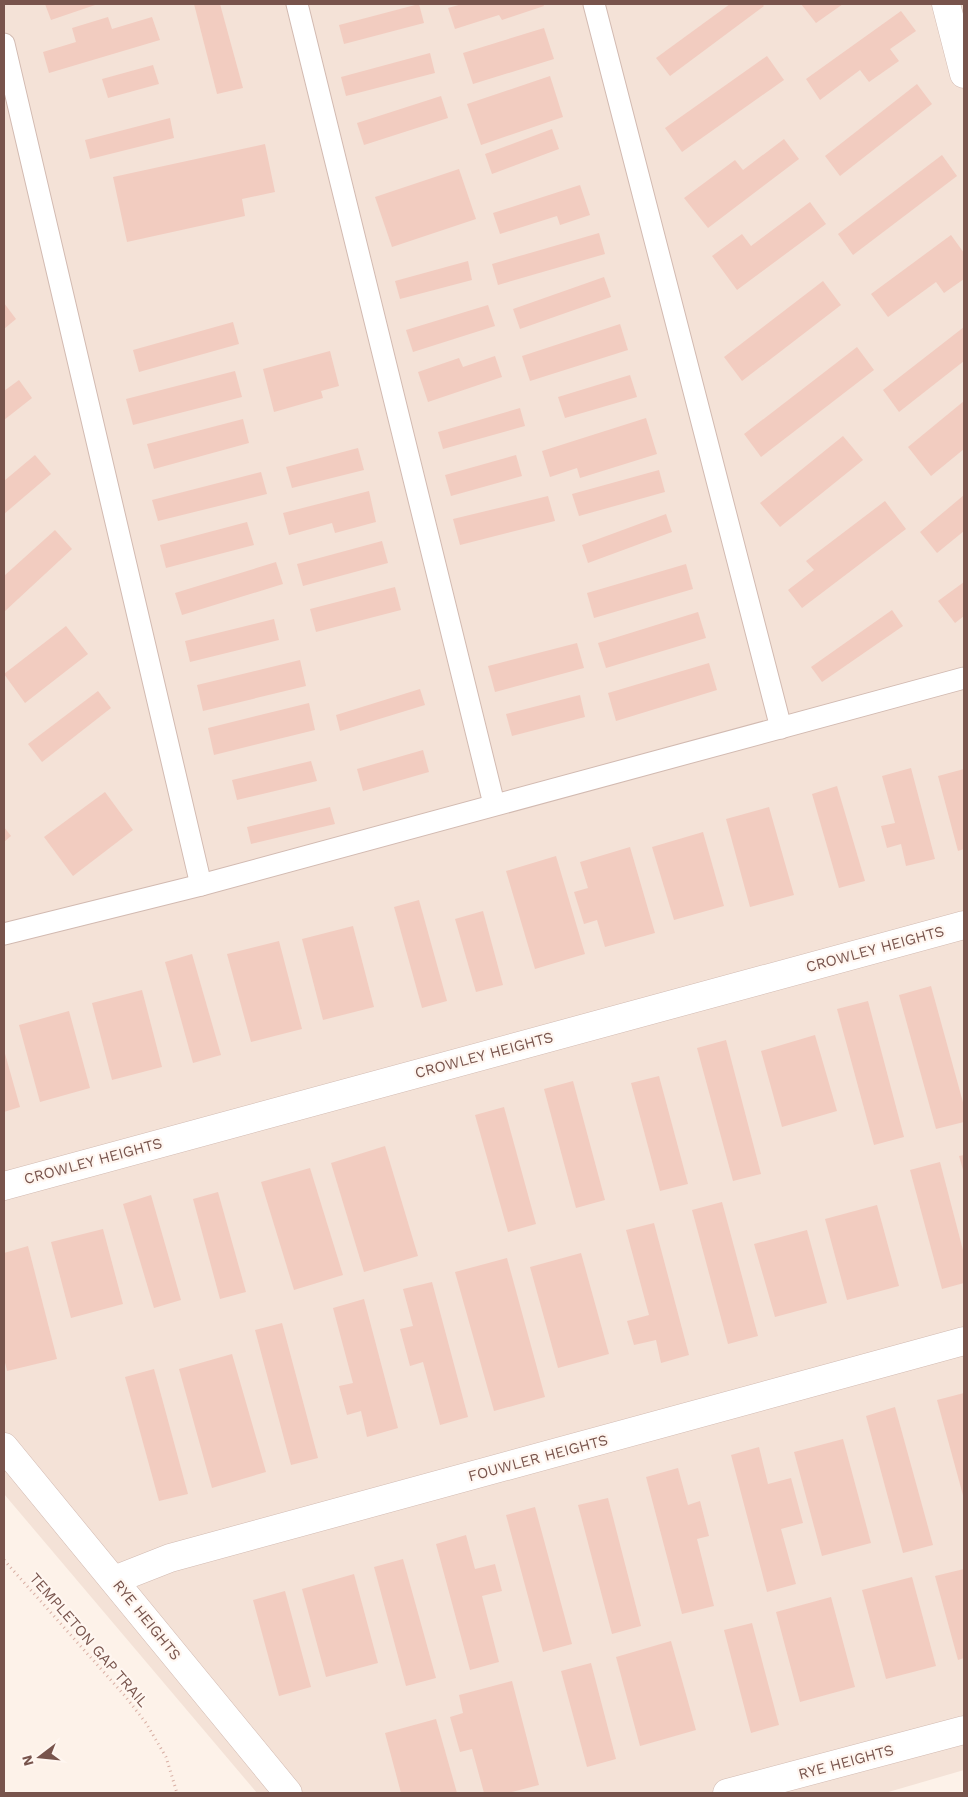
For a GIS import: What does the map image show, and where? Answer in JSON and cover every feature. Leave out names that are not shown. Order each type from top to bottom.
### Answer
[{"type":"street","points":[[946,4],[964,74]]},
{"type":"street","name":"CROWLEY HEIGHTS","points":[[4,1186],[964,925]]},
{"type":"street","name":"FOUWLER HEIGHTS","points":[[114,1580],[170,1558],[964,1342]]},
{"type":"street","name":"RYE HEIGHTS","points":[[4,1447],[288,1793]]},
{"type":"street","name":"RYE HEIGHTS","points":[[728,1793],[964,1730]]},
{"type":"lane","points":[[297,4],[494,804]]},
{"type":"lane","points":[[594,4],[781,728]]},
{"type":"lane","points":[[4,44],[201,885]]},
{"type":"lane","points":[[4,934],[201,885],[964,678]]},
{"type":"path","name":"TEMPLETON GAP TRAIL","points":[[4,1560],[125,1696],[146,1723],[166,1757],[177,1793]]},
{"type":"shaded area","points":[[4,4],[964,4],[964,1770],[885,1793],[257,1793],[4,1494]]},
{"type":"building","points":[[45,4],[98,4],[51,20]]},
{"type":"building","points":[[194,4],[220,4],[243,88],[217,94]]},
{"type":"building","points":[[419,4],[424,23],[344,44],[339,25]]},
{"type":"building","points":[[462,4],[543,4],[544,6],[502,20],[499,15],[455,29],[448,8]]},
{"type":"building","points":[[730,4],[762,4],[764,6],[670,76],[656,58]]},
{"type":"building","points":[[801,4],[843,4],[816,23]]},
{"type":"building","points":[[901,11],[916,31],[890,49],[899,61],[869,82],[860,70],[820,100],[806,79]]},
{"type":"building","points":[[108,17],[112,29],[152,17],[160,40],[49,73],[43,52],[76,42],[72,28]]},
{"type":"building","points":[[544,28],[554,59],[473,84],[463,53]]},
{"type":"building","points":[[430,53],[435,73],[346,96],[341,77]]},
{"type":"building","points":[[767,56],[784,80],[682,152],[665,128]]},
{"type":"building","points":[[153,65],[159,84],[108,98],[102,79]]},
{"type":"building","points":[[550,76],[563,117],[481,145],[467,104]]},
{"type":"building","points":[[917,84],[932,104],[840,176],[825,156]]},
{"type":"building","points":[[441,96],[448,118],[364,145],[357,123]]},
{"type":"building","points":[[170,118],[174,138],[90,159],[85,140]]},
{"type":"building","points":[[552,129],[559,149],[492,174],[485,154]]},
{"type":"building","points":[[784,139],[799,159],[708,228],[684,198],[735,160],[743,170]]},
{"type":"building","points":[[265,144],[275,192],[242,199],[245,216],[127,242],[113,177]]},
{"type":"building","points":[[942,155],[957,176],[853,255],[838,234]]},
{"type":"building","points":[[459,169],[476,219],[392,247],[375,197]]},
{"type":"building","points":[[580,185],[590,215],[560,225],[557,216],[500,234],[493,213]]},
{"type":"building","points":[[810,202],[826,224],[737,290],[712,256],[742,234],[751,246]]},
{"type":"building","points":[[599,233],[605,254],[498,285],[492,264]]},
{"type":"building","points":[[951,235],[964,253],[964,279],[944,293],[936,282],[888,317],[871,294]]},
{"type":"building","points":[[468,261],[472,280],[400,299],[395,281]]},
{"type":"building","points":[[604,277],[611,297],[520,329],[513,309]]},
{"type":"building","points":[[823,281],[841,305],[742,381],[724,357]]},
{"type":"building","points":[[4,303],[16,319],[4,329]]},
{"type":"building","points":[[488,305],[495,326],[413,352],[406,330]]},
{"type":"building","points":[[233,322],[239,344],[139,372],[133,350]]},
{"type":"building","points":[[620,324],[628,350],[530,381],[522,356]]},
{"type":"building","points":[[964,327],[964,361],[899,412],[883,390]]},
{"type":"building","points":[[857,347],[874,370],[761,457],[744,434]]},
{"type":"building","points":[[330,351],[339,386],[321,391],[323,398],[274,412],[263,369]]},
{"type":"building","points":[[495,356],[502,377],[428,402],[418,372],[459,358],[463,367]]},
{"type":"building","points":[[235,371],[242,397],[133,425],[126,399]]},
{"type":"building","points":[[630,375],[637,397],[565,418],[558,397]]},
{"type":"building","points":[[19,380],[32,398],[4,420],[4,391]]},
{"type":"building","points":[[964,401],[964,449],[931,476],[908,447]]},
{"type":"building","points":[[520,408],[525,426],[443,449],[438,432]]},
{"type":"building","points":[[646,418],[657,454],[580,478],[577,468],[550,477],[542,451]]},
{"type":"building","points":[[243,419],[249,443],[154,469],[147,444]]},
{"type":"building","points":[[843,436],[863,460],[780,527],[760,503]]},
{"type":"building","points":[[358,448],[364,470],[292,488],[286,467]]},
{"type":"building","points":[[35,455],[51,474],[4,514],[4,481]]},
{"type":"building","points":[[516,455],[522,476],[451,496],[445,475]]},
{"type":"building","points":[[659,470],[665,492],[579,516],[572,494]]},
{"type":"building","points":[[261,472],[267,494],[158,521],[152,500]]},
{"type":"building","points":[[369,491],[376,522],[335,533],[332,523],[289,535],[283,513]]},
{"type":"building","points":[[964,495],[964,531],[937,553],[920,532]]},
{"type":"building","points":[[548,496],[555,521],[460,545],[453,519]]},
{"type":"building","points":[[885,501],[906,529],[802,608],[788,590],[814,570],[806,561]]},
{"type":"building","points":[[666,514],[672,532],[588,563],[582,545]]},
{"type":"building","points":[[247,522],[254,545],[166,568],[160,545]]},
{"type":"building","points":[[55,530],[72,549],[4,612],[4,576]]},
{"type":"building","points":[[382,541],[388,563],[303,586],[297,564]]},
{"type":"building","points":[[276,562],[283,584],[182,615],[175,593]]},
{"type":"building","points":[[686,564],[693,589],[594,618],[587,593]]},
{"type":"building","points":[[964,582],[964,616],[955,623],[938,601]]},
{"type":"building","points":[[395,587],[401,610],[316,632],[310,609]]},
{"type":"building","points":[[892,610],[903,626],[822,682],[811,667]]},
{"type":"building","points":[[698,612],[706,638],[606,668],[598,643]]},
{"type":"building","points":[[274,619],[279,640],[190,662],[185,641]]},
{"type":"building","points":[[66,626],[88,654],[25,703],[4,674]]},
{"type":"building","points":[[577,643],[584,668],[495,692],[488,666]]},
{"type":"building","points":[[300,660],[306,686],[203,711],[197,685]]},
{"type":"building","points":[[709,663],[717,690],[616,721],[608,693]]},
{"type":"building","points":[[420,689],[425,705],[340,731],[336,715]]},
{"type":"building","points":[[98,691],[111,708],[42,762],[28,744]]},
{"type":"building","points":[[580,695],[585,717],[512,736],[506,714]]},
{"type":"building","points":[[309,703],[315,730],[214,755],[208,728]]},
{"type":"building","points":[[423,750],[429,772],[363,791],[357,769]]},
{"type":"building","points":[[311,761],[317,781],[237,800],[232,780]]},
{"type":"building","points":[[911,768],[935,859],[906,866],[901,844],[887,848],[881,826],[895,823],[882,776]]},
{"type":"building","points":[[964,769],[964,849],[958,851],[938,776]]},
{"type":"building","points":[[837,786],[865,881],[839,888],[812,794]]},
{"type":"building","points":[[105,792],[133,830],[73,876],[44,837]]},
{"type":"building","points":[[330,807],[335,824],[251,844],[247,827]]},
{"type":"building","points":[[769,807],[794,895],[750,907],[726,819]]},
{"type":"building","points":[[4,827],[11,836],[4,842]]},
{"type":"building","points":[[703,832],[724,906],[674,920],[652,847]]},
{"type":"building","points":[[630,847],[655,933],[605,947],[597,920],[584,924],[574,892],[588,888],[580,862]]},
{"type":"building","points":[[556,856],[585,954],[535,969],[506,871]]},
{"type":"building","points":[[419,900],[447,1001],[422,1008],[394,907]]},
{"type":"building","points":[[483,911],[503,985],[476,992],[455,919]]},
{"type":"building","points":[[353,926],[374,1007],[323,1020],[302,939]]},
{"type":"building","points":[[279,941],[302,1029],[251,1042],[227,954]]},
{"type":"building","points":[[192,954],[221,1055],[193,1063],[165,962]]},
{"type":"building","points":[[931,986],[964,1106],[964,1122],[936,1129],[899,995]]},
{"type":"building","points":[[142,990],[162,1067],[112,1080],[92,1003]]},
{"type":"building","points":[[868,1001],[904,1137],[874,1145],[837,1009]]},
{"type":"building","points":[[69,1011],[90,1088],[40,1102],[19,1025]]},
{"type":"building","points":[[815,1035],[837,1111],[782,1127],[761,1051]]},
{"type":"building","points":[[726,1040],[761,1174],[733,1181],[697,1048]]},
{"type":"building","points":[[4,1050],[20,1107],[4,1112]]},
{"type":"building","points":[[659,1076],[688,1184],[660,1191],[631,1083]]},
{"type":"building","points":[[573,1081],[605,1200],[576,1208],[544,1089]]},
{"type":"building","points":[[504,1107],[536,1224],[508,1232],[475,1115]]},
{"type":"building","points":[[385,1146],[418,1256],[364,1272],[331,1163]]},
{"type":"building","points":[[964,1155],[964,1173],[959,1156]]},
{"type":"building","points":[[940,1162],[964,1254],[964,1283],[942,1289],[910,1170]]},
{"type":"building","points":[[310,1168],[343,1275],[294,1290],[261,1182]]},
{"type":"building","points":[[218,1192],[246,1292],[220,1299],[193,1199]]},
{"type":"building","points":[[151,1195],[181,1300],[154,1308],[123,1204]]},
{"type":"building","points":[[722,1202],[758,1336],[728,1344],[692,1210]]},
{"type":"building","points":[[877,1205],[899,1286],[847,1300],[825,1219]]},
{"type":"building","points":[[654,1223],[689,1355],[661,1363],[656,1340],[634,1345],[627,1321],[649,1315],[626,1230]]},
{"type":"building","points":[[103,1229],[123,1304],[71,1318],[51,1242]]},
{"type":"building","points":[[807,1230],[827,1303],[775,1317],[754,1244]]},
{"type":"building","points":[[28,1246],[57,1359],[7,1371],[4,1358],[4,1253]]},
{"type":"building","points":[[581,1253],[609,1354],[558,1368],[530,1267]]},
{"type":"building","points":[[507,1258],[545,1397],[494,1411],[455,1272]]},
{"type":"building","points":[[432,1282],[468,1417],[440,1425],[423,1362],[410,1366],[400,1329],[413,1326],[403,1289]]},
{"type":"building","points":[[364,1299],[398,1428],[367,1437],[361,1411],[347,1415],[339,1386],[353,1383],[333,1308]]},
{"type":"building","points":[[282,1323],[318,1458],[291,1465],[255,1330]]},
{"type":"building","points":[[232,1354],[266,1472],[212,1488],[179,1369]]},
{"type":"building","points":[[154,1369],[188,1494],[159,1501],[125,1377]]},
{"type":"building","points":[[964,1393],[964,1499],[937,1400]]},
{"type":"building","points":[[895,1407],[933,1545],[903,1553],[866,1416]]},
{"type":"building","points":[[843,1439],[871,1543],[822,1556],[794,1452]]},
{"type":"building","points":[[759,1447],[768,1484],[791,1478],[803,1523],[781,1529],[796,1584],[767,1592],[731,1455]]},
{"type":"building","points":[[678,1468],[688,1505],[700,1501],[709,1536],[697,1539],[714,1606],[682,1614],[646,1477]]},
{"type":"building","points":[[608,1498],[641,1626],[612,1634],[578,1505]]},
{"type":"building","points":[[535,1507],[572,1644],[543,1652],[506,1515]]},
{"type":"building","points":[[466,1535],[475,1569],[495,1564],[502,1591],[482,1596],[499,1662],[470,1670],[436,1544]]},
{"type":"building","points":[[403,1559],[436,1678],[406,1686],[374,1567]]},
{"type":"building","points":[[964,1569],[964,1658],[958,1660],[935,1576]]},
{"type":"building","points":[[354,1574],[378,1663],[326,1677],[302,1589]]},
{"type":"building","points":[[912,1577],[936,1666],[886,1679],[862,1590]]},
{"type":"building","points":[[285,1591],[311,1687],[279,1696],[253,1600]]},
{"type":"building","points":[[831,1597],[855,1687],[800,1702],[776,1612]]},
{"type":"building","points":[[752,1623],[779,1725],[751,1733],[724,1630]]},
{"type":"building","points":[[671,1641],[696,1730],[640,1746],[616,1657]]},
{"type":"building","points":[[591,1663],[616,1759],[587,1767],[561,1671]]},
{"type":"building","points":[[512,1681],[539,1785],[508,1793],[484,1793],[472,1749],[460,1752],[450,1717],[463,1713],[459,1695]]},
{"type":"building","points":[[436,1719],[457,1793],[401,1793],[385,1733]]}]
